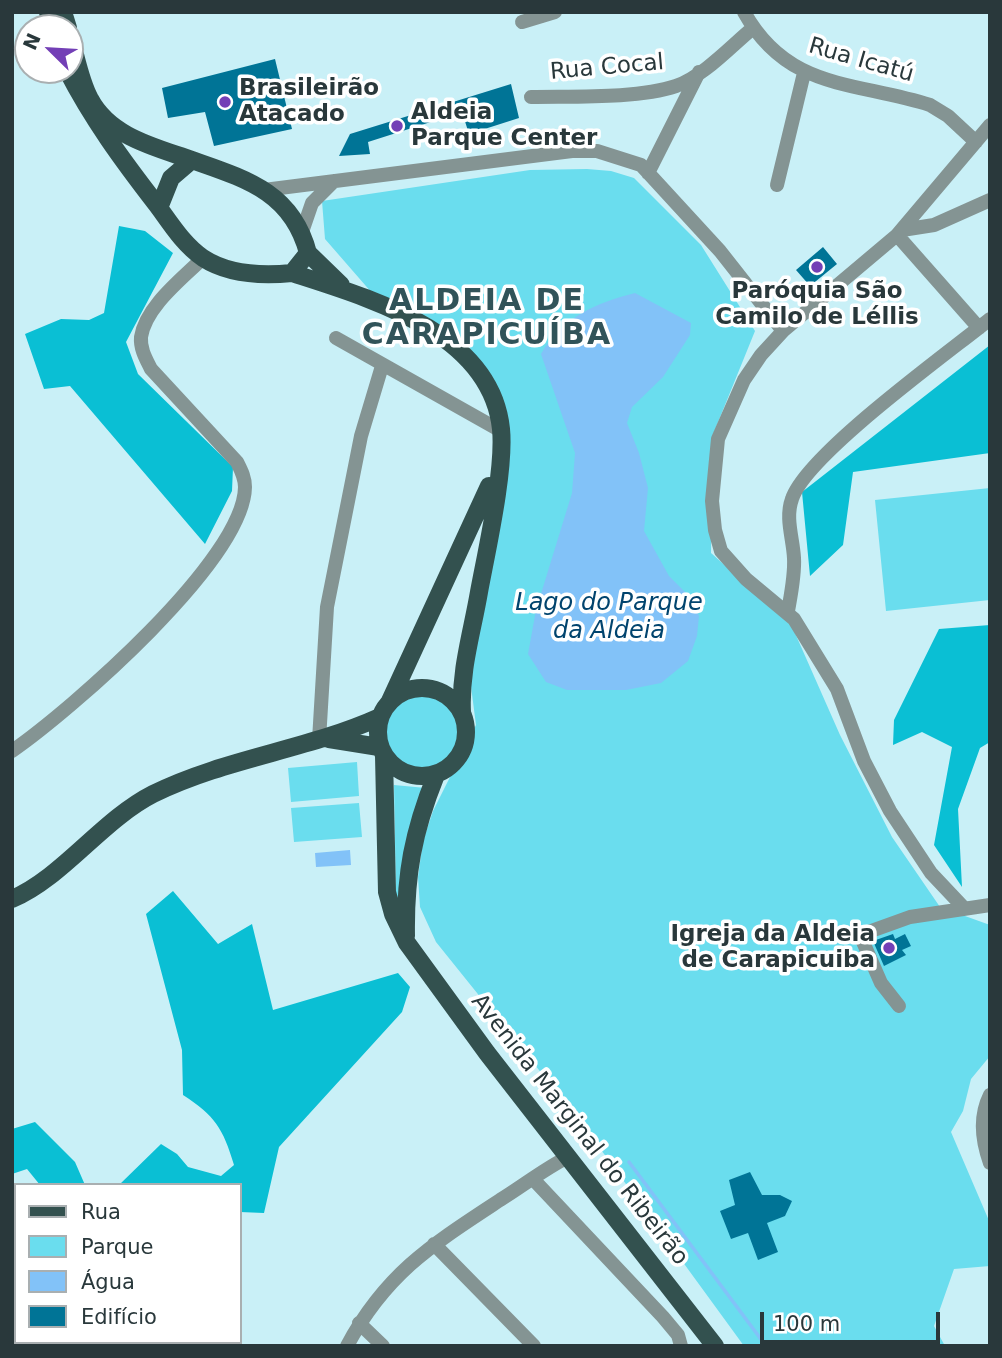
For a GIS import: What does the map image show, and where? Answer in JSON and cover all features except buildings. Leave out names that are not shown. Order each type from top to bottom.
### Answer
[{"type":"main road","points":[[84,82],[89,98],[103,118],[137,140],[264,190],[289,211],[302,232],[308,253],[292,273]]},
{"type":"main road","points":[[75,84],[110,145],[182,239],[203,258]]},
{"type":"main road","points":[[159,208],[172,178],[192,160]]},
{"type":"main road","name":"Avenida Marginal do Ribeirão","points":[[308,253],[346,290]]},
{"type":"main road","name":"Avenida Marginal do Ribeirão","points":[[203,258],[226,269],[248,274],[292,273],[346,290],[425,327],[462,353],[492,395],[501,431],[500,457],[479,593],[460,681],[466,739],[461,753],[446,770],[436,775],[419,818],[410,857],[406,892],[407,943]]},
{"type":"main road","name":"Avenida Marginal do Ribeirão","points":[[500,457],[475,520],[385,709],[377,732],[382,752],[387,892],[393,914],[407,943],[715,1346]]},
{"type":"main road","points":[[12,899],[37,884],[126,811],[152,795],[220,766],[324,739],[385,709],[401,693],[428,688],[442,692],[462,712]]},
{"type":"main road","points":[[324,739],[382,752],[401,772],[412,776],[436,775]]},
{"type":"street","points":[[522,22],[555,12]]},
{"type":"street","name":"Rua Icatú","points":[[744,12],[753,28],[771,49],[804,73],[930,105],[948,116],[976,142]]},
{"type":"street","name":"Rua Cocal","points":[[531,97],[676,86],[700,71],[753,28]]},
{"type":"street","points":[[648,173],[700,71]]},
{"type":"street","points":[[777,185],[804,73]]},
{"type":"street","points":[[964,908],[931,873],[890,811],[864,761],[837,689],[788,611],[731,565],[715,530],[712,501],[719,439],[744,380],[783,331],[900,233],[990,125]]},
{"type":"street","points":[[264,190],[572,151],[597,150],[622,156],[641,165],[720,251],[783,331]]},
{"type":"street","points":[[302,232],[312,203],[334,181]]},
{"type":"street","points":[[900,233],[934,225],[990,200]]},
{"type":"street","points":[[788,611],[794,558],[789,519],[791,501],[797,485],[832,448],[985,323],[900,233]]},
{"type":"street","points":[[12,751],[90,690],[144,638],[211,559],[238,510],[245,490],[244,477],[237,462],[151,369],[142,352],[141,337],[149,319],[203,258]]},
{"type":"street","points":[[336,338],[501,431]]},
{"type":"street","points":[[324,739],[327,607],[361,436],[382,366]]},
{"type":"street","points":[[899,1006],[886,991],[860,934],[910,917],[990,905]]},
{"type":"street","points":[[990,1095],[985,1104],[983,1143],[990,1163]]},
{"type":"street","points":[[347,1346],[359,1323],[400,1271],[434,1244],[568,1157]]},
{"type":"street","points":[[533,1179],[663,1317],[678,1335],[681,1346]]},
{"type":"street","points":[[434,1244],[534,1346]]},
{"type":"street","points":[[359,1323],[383,1346]]},
{"type":"green space","points":[[530,170],[611,171],[634,178],[701,245],[755,331],[712,437],[711,553],[791,624],[840,735],[892,837],[940,907],[990,925],[990,1056],[971,1079],[963,1111],[951,1132],[990,1223],[990,1266],[954,1269],[934,1326],[945,1346],[744,1346],[580,1121],[436,942],[420,907],[418,877],[423,841],[433,811],[476,725],[469,671],[504,504],[501,395],[467,344],[372,293],[325,239],[322,201]]},
{"type":"green space","points":[[990,488],[990,600],[886,611],[875,500]]},
{"type":"green space","points":[[422,693],[437,696],[449,705],[458,717],[461,732],[458,747],[449,759],[437,768],[422,771],[407,768],[395,759],[386,747],[383,732],[386,717],[395,705],[407,696]]},
{"type":"green space","points":[[357,762],[359,796],[291,802],[288,768]]},
{"type":"green space","points":[[394,785],[426,788],[403,897],[396,897]]},
{"type":"green space","points":[[359,803],[362,837],[294,842],[291,808]]},
{"type":"shaded area","points":[[119,226],[145,231],[173,253],[126,342],[138,374],[233,467],[232,491],[205,544],[70,386],[44,389],[25,334],[61,319],[89,320],[104,313]]},
{"type":"shaded area","points":[[990,345],[990,453],[853,472],[843,545],[810,576],[802,492]]},
{"type":"shaded area","points":[[990,625],[990,742],[980,748],[958,809],[962,887],[934,845],[952,747],[922,732],[893,745],[894,720],[939,629]]},
{"type":"shaded area","points":[[173,891],[218,944],[252,924],[273,1010],[398,973],[410,987],[402,1012],[279,1147],[264,1213],[242,1212],[242,1183],[121,1183],[161,1144],[177,1154],[188,1167],[221,1176],[234,1165],[226,1141],[216,1124],[183,1095],[182,1050],[146,914]]},
{"type":"shaded area","points":[[35,1122],[75,1162],[84,1183],[38,1183],[27,1169],[12,1174],[12,1129]]},
{"type":"water","name":"Lago do Parque da Aldeia","points":[[635,293],[691,323],[690,335],[663,377],[632,407],[627,423],[639,453],[648,488],[644,531],[669,576],[689,596],[699,616],[697,636],[688,661],[661,683],[626,690],[567,690],[546,682],[528,654],[536,610],[572,493],[575,453],[541,354],[559,331],[581,314],[593,307]]},
{"type":"water","points":[[350,850],[351,865],[316,867],[315,853]]},
{"type":"waterway","points":[[629,1162],[766,1346]]},
{"type":"place","name":"Brasileirão Atacado","points":[[225,102]]},
{"type":"place","name":"Aldeia Parque Center","points":[[397,126]]},
{"type":"place","name":"Paróquia São Camilo de Léllis","points":[[817,267]]},
{"type":"place","name":"Igreja da Aldeia de Carapicuiba","points":[[889,948]]},
{"type":"district","name":"ALDEIA DE CARAPICUÍBA","points":[[487,319]]}]
